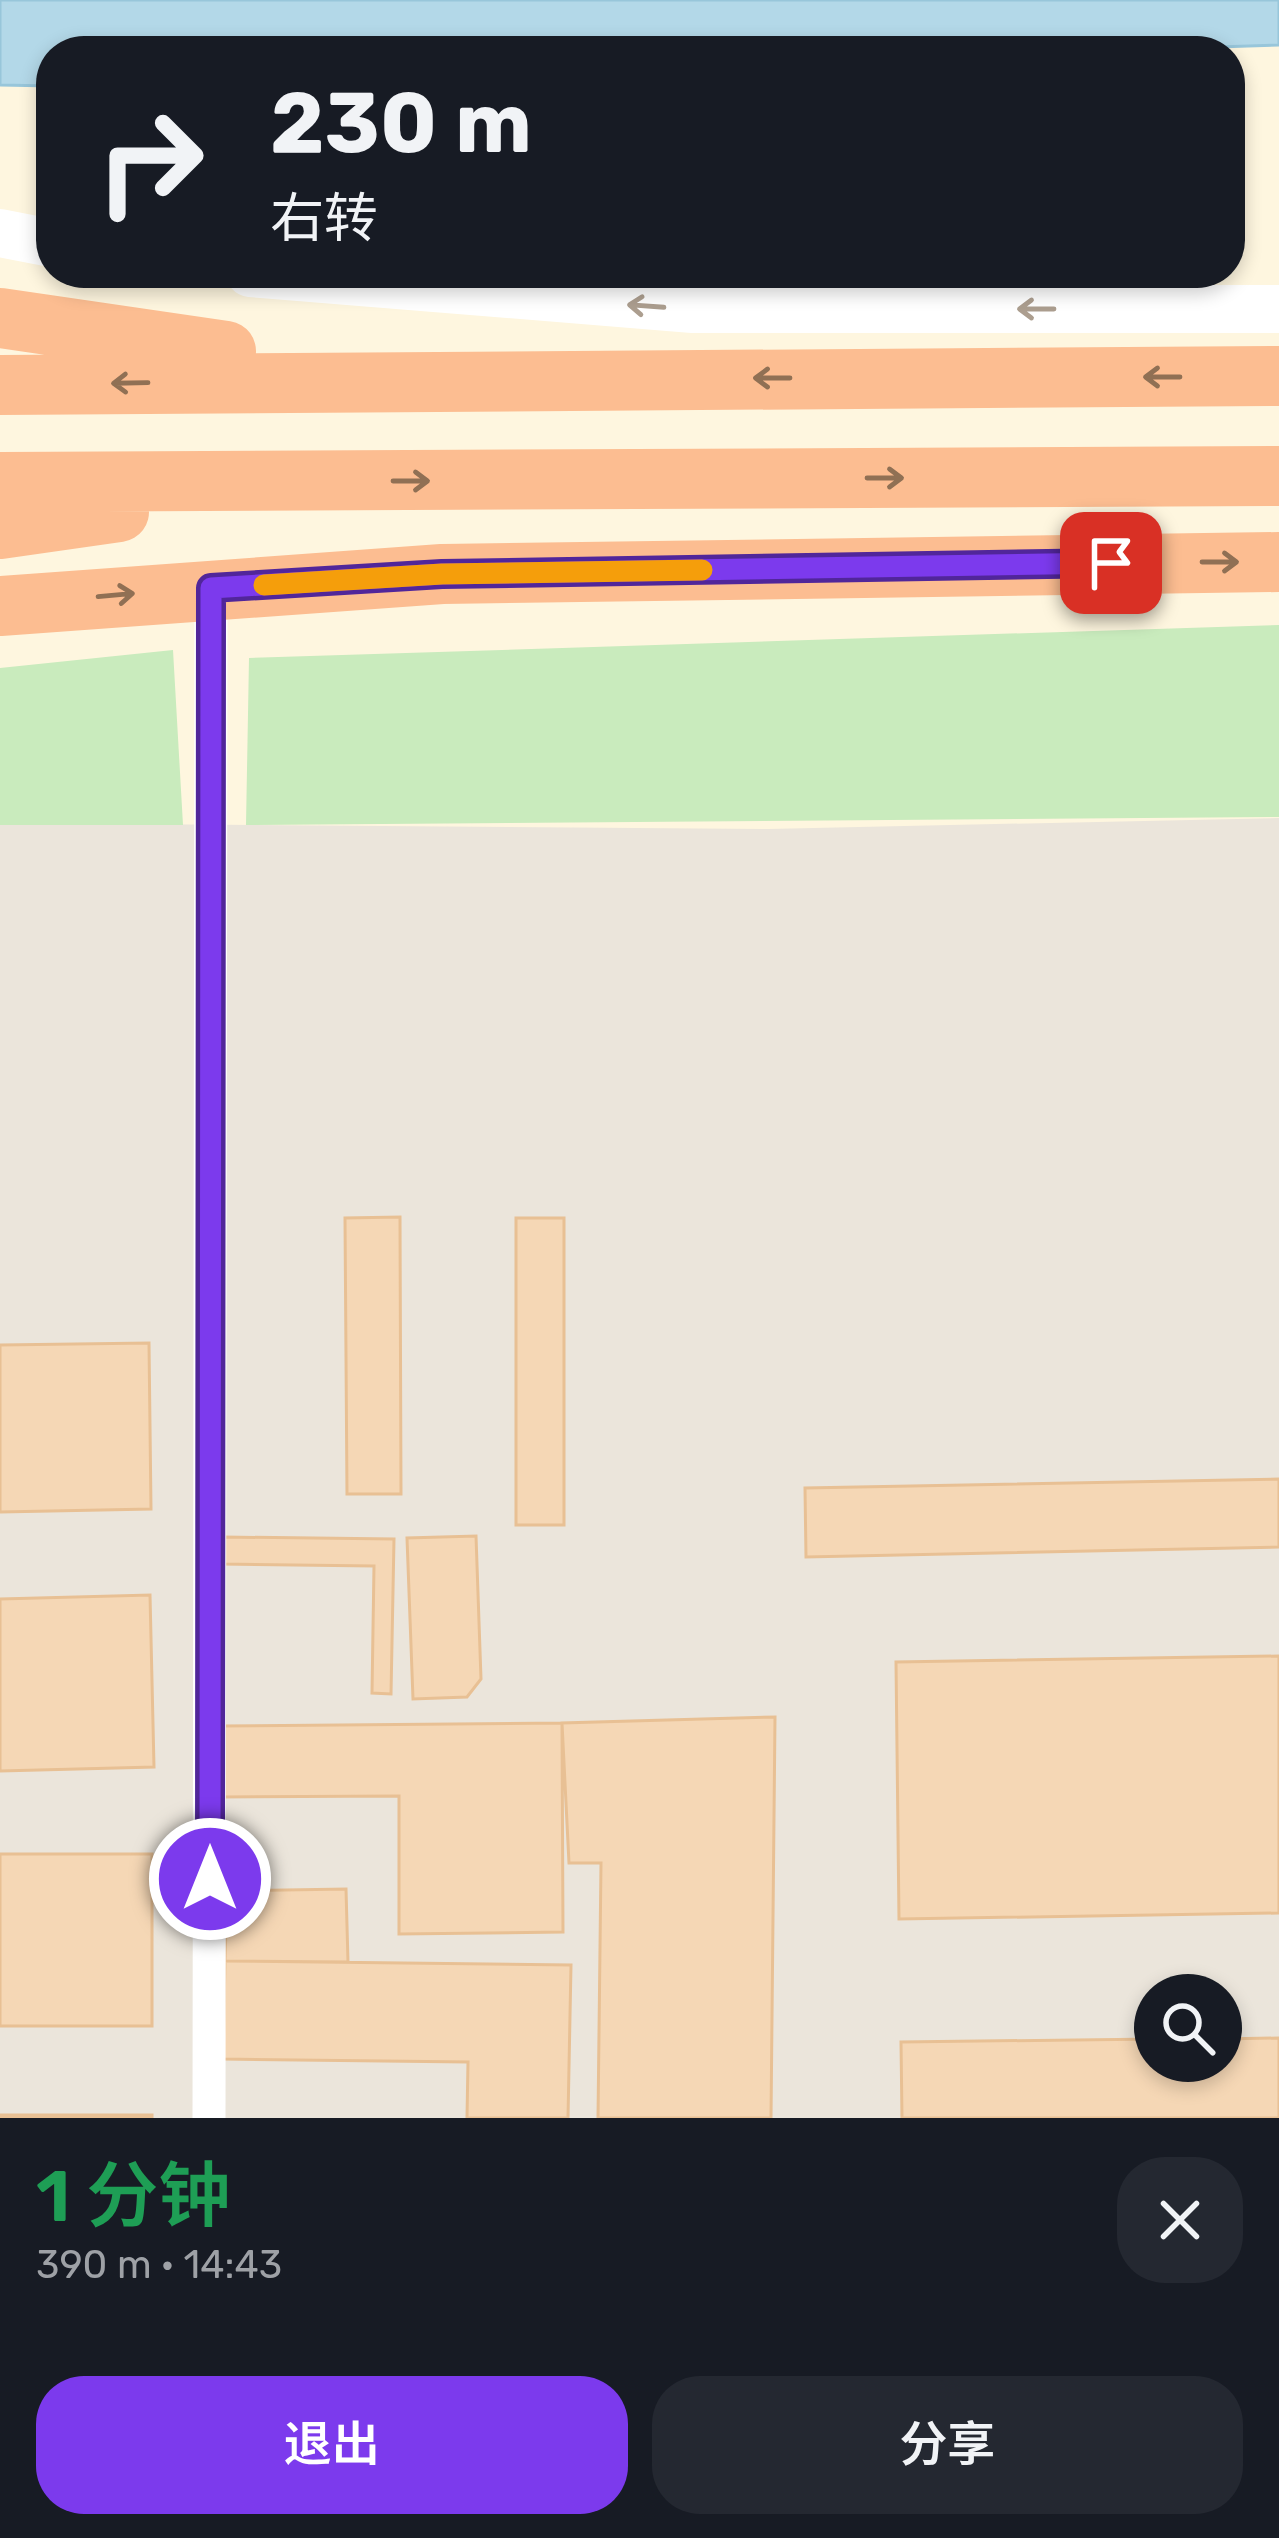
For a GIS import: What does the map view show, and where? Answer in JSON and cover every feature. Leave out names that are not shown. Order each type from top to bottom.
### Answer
[{"type":"highway","points":[[0,318],[188,347],[512,378]]},
{"type":"highway","points":[[0,385],[1279,376]]},
{"type":"highway","points":[[0,482],[1279,476]]},
{"type":"highway","points":[[0,529],[333,482]]},
{"type":"highway","points":[[0,606],[442,574],[1279,562]]},
{"type":"street","points":[[0,233],[36,240]]},
{"type":"street","points":[[430,288],[693,310],[1279,309]]},
{"type":"street","points":[[209,2118],[211,588]]},
{"type":"shaded area","points":[[1279,818],[1279,2118],[0,2118],[0,823],[768,829]]},
{"type":"green space","points":[[1279,625],[1279,817],[246,825],[249,658]]},
{"type":"green space","points":[[173,650],[183,825],[0,825],[0,668]]},
{"type":"water","points":[[0,0],[1279,0],[1279,45],[1245,46],[1245,36],[36,36],[36,86],[0,85]]},
{"type":"building","points":[[400,1217],[401,1494],[347,1494],[345,1218]]},
{"type":"building","points":[[516,1218],[564,1218],[564,1525],[516,1525]]},
{"type":"building","points":[[149,1343],[151,1509],[0,1512],[0,1345]]},
{"type":"building","points":[[1279,1479],[1279,1547],[806,1557],[805,1488]]},
{"type":"building","points":[[476,1536],[481,1679],[467,1697],[413,1699],[407,1538]]},
{"type":"building","points":[[223,1537],[394,1539],[391,1694],[372,1693],[374,1566],[222,1564]]},
{"type":"building","points":[[150,1595],[154,1767],[0,1771],[0,1599]]},
{"type":"building","points":[[1279,1656],[1279,1913],[899,1919],[896,1662]]},
{"type":"building","points":[[775,1717],[771,2118],[598,2118],[601,1863],[569,1863],[562,1723]]},
{"type":"building","points":[[562,1723],[563,1932],[399,1934],[399,1796],[221,1797],[221,1726]]},
{"type":"building","points":[[0,1854],[152,1854],[152,2026],[0,2026]]},
{"type":"building","points":[[346,1889],[348,1962],[225,1961],[227,1891]]},
{"type":"building","points":[[225,1961],[571,1965],[568,2118],[467,2118],[468,2062],[223,2059]]},
{"type":"building","points":[[1279,2038],[1279,2118],[902,2118],[901,2042],[1134,2039],[1134,2082],[1242,2082],[1242,2039]]},
{"type":"building","points":[[152,2115],[152,2118],[0,2118]]},
{"type":"slow traffic","points":[[264,585],[442,574],[702,570]]},
{"type":"route","points":[[210,1879],[211,588],[442,574],[1111,563]]}]
